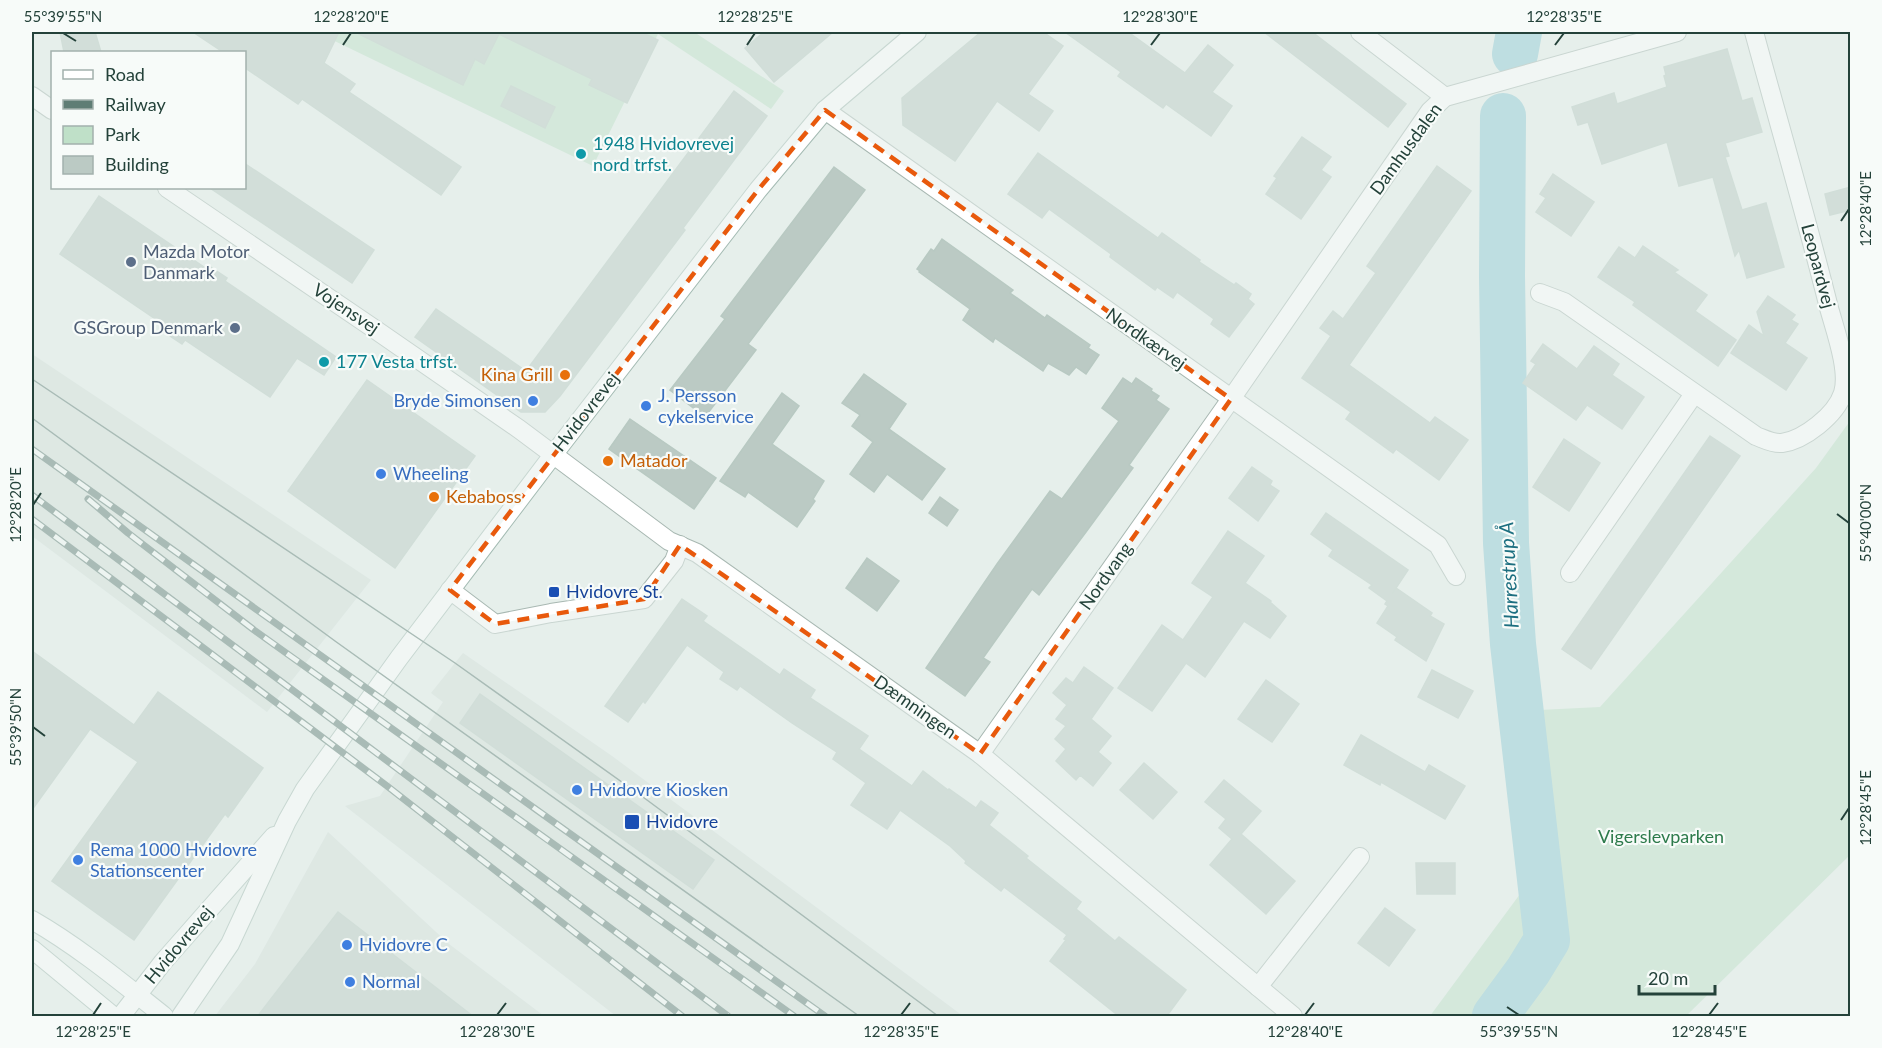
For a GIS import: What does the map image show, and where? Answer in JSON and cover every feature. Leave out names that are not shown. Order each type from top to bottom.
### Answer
[{"type":"street","name":"Hvidovrevej","points":[[181,1017],[230,944],[287,821],[305,789],[450,590],[758,190],[825,110],[917,32]]},
{"type":"street","points":[[1360,32],[1445,97]]},
{"type":"street","name":"Damhusdalen","points":[[1231,399],[1430,111],[1445,97],[1677,32]]},
{"type":"street","name":"Leopardvej","points":[[1540,293],[1564,302],[1756,436],[1779,444],[1794,440],[1818,425],[1836,405],[1843,393],[1845,377],[1837,339],[1754,32]]},
{"type":"street","points":[[32,96],[51,110]]},
{"type":"street","name":"Nordkærvej","points":[[825,110],[1438,545],[1456,576]]},
{"type":"street","name":"Vojensvej","points":[[168,189],[374,327],[553,454]]},
{"type":"street","points":[[1570,573],[1694,394]]},
{"type":"street","name":"Nordvang","points":[[981,754],[1231,399]]},
{"type":"street","name":"Dæmningen","points":[[553,454],[669,541],[697,552],[981,754],[1293,1017]]},
{"type":"street","points":[[450,590],[495,624],[644,599],[674,561],[680,545]]},
{"type":"street","name":"Hvidovrevej","points":[[121,1017],[164,962],[287,821]]},
{"type":"street","points":[[1258,987],[1360,857]]},
{"type":"street","points":[[32,920],[63,938],[164,1017]]},
{"type":"street","points":[[32,949],[113,1017]]},
{"type":"highlighted area","points":[[825,110],[1231,399],[980,754],[680,545],[644,599],[495,624],[450,590],[758,190]]},
{"type":"shaded area","points":[[32,354],[371,580],[267,712],[32,536]]},
{"type":"shaded area","points":[[463,653],[612,756],[963,1016],[616,1016],[345,806],[380,796],[443,702],[431,693]]},
{"type":"shaded area","points":[[328,832],[449,944],[544,1016],[215,1016],[255,964]]},
{"type":"green space","points":[[316,32],[694,32],[784,91],[771,109],[658,34],[593,166]]},
{"type":"green space","name":"Vigerslevparken","points":[[1850,421],[1850,855],[1686,1016],[1430,1016],[1523,890],[1501,712],[1600,707],[1816,468]]},
{"type":"building","points":[[60,32],[95,32],[101,51],[64,51]]},
{"type":"building","points":[[193,32],[339,32],[324,63],[355,84],[349,92],[461,167],[441,195],[302,99],[298,104],[246,68],[246,51],[222,51]]},
{"type":"building","points":[[355,32],[641,32],[658,40],[627,103],[589,85],[592,79],[499,34],[484,64],[475,59],[463,85]]},
{"type":"building","points":[[764,32],[833,32],[774,82],[745,48]]},
{"type":"building","points":[[981,32],[1043,32],[1063,46],[1028,94],[1053,111],[1039,131],[997,101],[955,161],[903,125],[902,98]]},
{"type":"building","points":[[1065,32],[1128,32],[1185,73],[1208,45],[1233,65],[1212,92],[1232,106],[1211,136],[1166,104],[1163,108],[1118,76],[1121,72]]},
{"type":"building","points":[[1264,32],[1312,32],[1406,104],[1388,127]]},
{"type":"building","points":[[1727,49],[1742,101],[1752,98],[1762,132],[1725,143],[1729,156],[1725,157],[1742,210],[1766,203],[1784,267],[1747,278],[1739,250],[1735,256],[1713,177],[1679,186],[1667,142],[1602,164],[1588,122],[1578,125],[1572,107],[1614,93],[1617,104],[1667,87],[1664,67]]},
{"type":"building","points":[[511,86],[555,107],[545,128],[501,106]]},
{"type":"building","points":[[734,91],[767,116],[683,228],[685,230],[560,396],[545,412],[521,412],[415,337],[436,309],[526,371]]},
{"type":"building","points":[[1302,137],[1331,157],[1321,170],[1331,177],[1301,219],[1266,194],[1277,178],[1274,176]]},
{"type":"building","points":[[1038,153],[1158,238],[1162,233],[1200,260],[1199,262],[1251,294],[1248,299],[1254,304],[1229,337],[1211,324],[1214,319],[1177,292],[1173,298],[1157,287],[1155,290],[1110,257],[1111,254],[1049,209],[1042,218],[1008,194]]},
{"type":"building","points":[[246,164],[374,250],[352,283],[211,189],[246,189]]},
{"type":"building","points":[[1437,166],[1471,191],[1349,365],[1430,423],[1435,417],[1468,440],[1439,480],[1396,449],[1393,453],[1346,419],[1351,412],[1302,378],[1331,336],[1320,328],[1333,311],[1343,319],[1376,273],[1367,266]]},
{"type":"building","points":[[834,167],[865,190],[748,344],[756,350],[705,417],[670,390],[725,319],[721,316]]},
{"type":"building","points":[[1553,174],[1594,202],[1571,236],[1536,212],[1546,198],[1540,194]]},
{"type":"building","points":[[1851,187],[1851,210],[1830,215],[1825,194]]},
{"type":"building","points":[[99,196],[207,269],[209,266],[227,278],[225,281],[336,357],[324,375],[297,358],[270,397],[185,340],[182,344],[164,332],[167,327],[60,254]]},
{"type":"building","points":[[942,239],[1013,290],[1010,293],[1045,318],[1047,315],[1090,345],[1088,348],[1099,355],[1086,374],[1076,367],[1069,375],[1048,363],[1043,371],[995,338],[993,342],[963,320],[970,309],[917,269],[931,249],[934,251]]},
{"type":"building","points":[[1643,246],[1678,270],[1674,272],[1707,295],[1695,311],[1736,340],[1718,366],[1633,305],[1635,302],[1598,277],[1619,247],[1635,258]]},
{"type":"building","points":[[1768,296],[1795,315],[1791,320],[1798,324],[1785,343],[1807,358],[1786,390],[1731,353],[1749,325],[1764,336],[1757,312]]},
{"type":"building","points":[[1543,344],[1577,369],[1594,346],[1619,364],[1612,375],[1644,397],[1622,429],[1587,405],[1576,420],[1523,383],[1536,364],[1531,361]]},
{"type":"building","points":[[864,374],[906,404],[889,429],[945,469],[922,500],[887,474],[874,492],[850,474],[873,442],[852,426],[860,415],[842,403]]},
{"type":"building","points":[[1123,378],[1132,384],[1136,378],[1152,389],[1151,391],[1159,396],[1156,400],[1169,409],[1129,465],[1133,468],[1039,595],[1032,589],[983,658],[990,662],[965,696],[926,668],[1050,491],[1062,499],[1119,421],[1102,408]]},
{"type":"building","name":"Wheeling","points":[[367,380],[475,456],[395,568],[288,491]]},
{"type":"building","points":[[782,393],[799,406],[772,444],[824,481],[813,499],[815,501],[797,527],[748,492],[745,497],[720,481]]},
{"type":"building","points":[[630,419],[716,478],[694,509],[609,449]]},
{"type":"building","points":[[1710,436],[1740,456],[1591,669],[1562,649]]},
{"type":"building","points":[[1564,439],[1600,463],[1569,511],[1533,487]]},
{"type":"building","points":[[1252,467],[1272,481],[1270,485],[1279,491],[1258,521],[1229,498]]},
{"type":"building","points":[[940,497],[958,510],[947,526],[929,513]]},
{"type":"building","points":[[1326,513],[1408,570],[1396,588],[1432,613],[1430,616],[1444,624],[1426,661],[1395,640],[1397,637],[1377,623],[1388,606],[1385,604],[1387,601],[1369,588],[1372,585],[1329,556],[1333,550],[1311,534]]},
{"type":"building","points":[[1228,531],[1264,556],[1245,583],[1271,601],[1286,616],[1270,638],[1244,621],[1205,677],[1186,663],[1152,711],[1118,688],[1162,625],[1183,640],[1213,597],[1192,583]]},
{"type":"building","points":[[867,558],[899,581],[877,611],[846,588]]},
{"type":"building","points":[[682,599],[707,616],[703,621],[780,675],[784,669],[815,690],[810,698],[868,736],[859,749],[912,786],[923,771],[976,808],[981,801],[998,813],[989,825],[1081,902],[1076,909],[1115,941],[1119,937],[1186,990],[1166,1017],[1120,1017],[1050,961],[1066,940],[1064,939],[1067,935],[1004,887],[1001,891],[965,863],[966,861],[950,846],[900,810],[887,829],[851,805],[866,783],[833,759],[837,752],[740,686],[737,690],[720,679],[724,672],[687,645],[645,703],[643,701],[628,722],[605,706]]},
{"type":"building","points":[[32,651],[134,725],[158,692],[263,768],[228,817],[225,814],[134,940],[52,881],[138,762],[90,729],[32,810]]},
{"type":"building","points":[[1084,667],[1113,688],[1091,719],[1111,736],[1098,752],[1111,763],[1093,786],[1080,775],[1076,780],[1056,761],[1066,749],[1055,739],[1066,726],[1056,719],[1067,705],[1053,693],[1066,678],[1073,683]]},
{"type":"building","points":[[1432,670],[1473,691],[1458,718],[1418,697]]},
{"type":"building","points":[[1266,680],[1299,704],[1272,742],[1238,719]]},
{"type":"building","points":[[480,694],[714,860],[693,889],[460,723]]},
{"type":"building","points":[[1361,735],[1425,772],[1429,765],[1465,786],[1445,819],[1381,782],[1380,785],[1344,765]]},
{"type":"building","points":[[1144,763],[1177,792],[1153,819],[1120,790]]},
{"type":"building","points":[[1224,780],[1261,811],[1241,834],[1295,881],[1266,914],[1210,865],[1232,839],[1219,828],[1226,819],[1205,802]]},
{"type":"building","points":[[1416,863],[1455,863],[1455,894],[1417,894]]},
{"type":"building","points":[[1385,908],[1415,930],[1389,966],[1358,943]]},
{"type":"building","name":"Hvidovre C","points":[[338,912],[474,1017],[257,1017]]},
{"type":"waterway","name":"Harrestrup Å","points":[[1515,54],[1519,32]]},
{"type":"waterway","name":"Harrestrup Å","points":[[1495,1016],[1528,971],[1547,940],[1513,644],[1506,543],[1502,276],[1503,116]]},
{"type":"tram line","points":[[32,379],[455,663],[647,800],[938,1016]]},
{"type":"tram line","points":[[32,418],[335,641],[859,1016]]},
{"type":"railway","points":[[32,449],[825,1016]]},
{"type":"railway","points":[[32,495],[728,1016]]},
{"type":"railway","points":[[88,499],[128,533],[254,630],[794,1016]]},
{"type":"railway","points":[[32,519],[387,786],[682,1016]]},
{"type":"place","name":"1948 Hvidovrevej nord trfst.","points":[[581,154]]},
{"type":"place","name":"Mazda Motor Danmark","points":[[131,262]]},
{"type":"place","name":"GSGroup Denmark","points":[[235,328]]},
{"type":"place","name":"177 Vesta trfst.","points":[[324,362]]},
{"type":"place","name":"Kina Grill","points":[[565,375]]},
{"type":"place","name":"Bryde Simonsen","points":[[533,401]]},
{"type":"place","name":"J. Persson cykelservice","points":[[646,406]]},
{"type":"place","name":"Matador","points":[[608,461]]},
{"type":"place","name":"Wheeling","points":[[381,474]]},
{"type":"place","name":"Kebaboss","points":[[434,497]]},
{"type":"place","name":"Hvidovre St.","points":[[554,592]]},
{"type":"place","name":"Hvidovre Kiosken","points":[[577,790]]},
{"type":"place","name":"Hvidovre","points":[[632,822]]},
{"type":"place","name":"Rema 1000 Hvidovre Stationscenter","points":[[78,860]]},
{"type":"place","name":"Hvidovre C","points":[[347,945]]},
{"type":"place","name":"Normal","points":[[350,982]]}]
